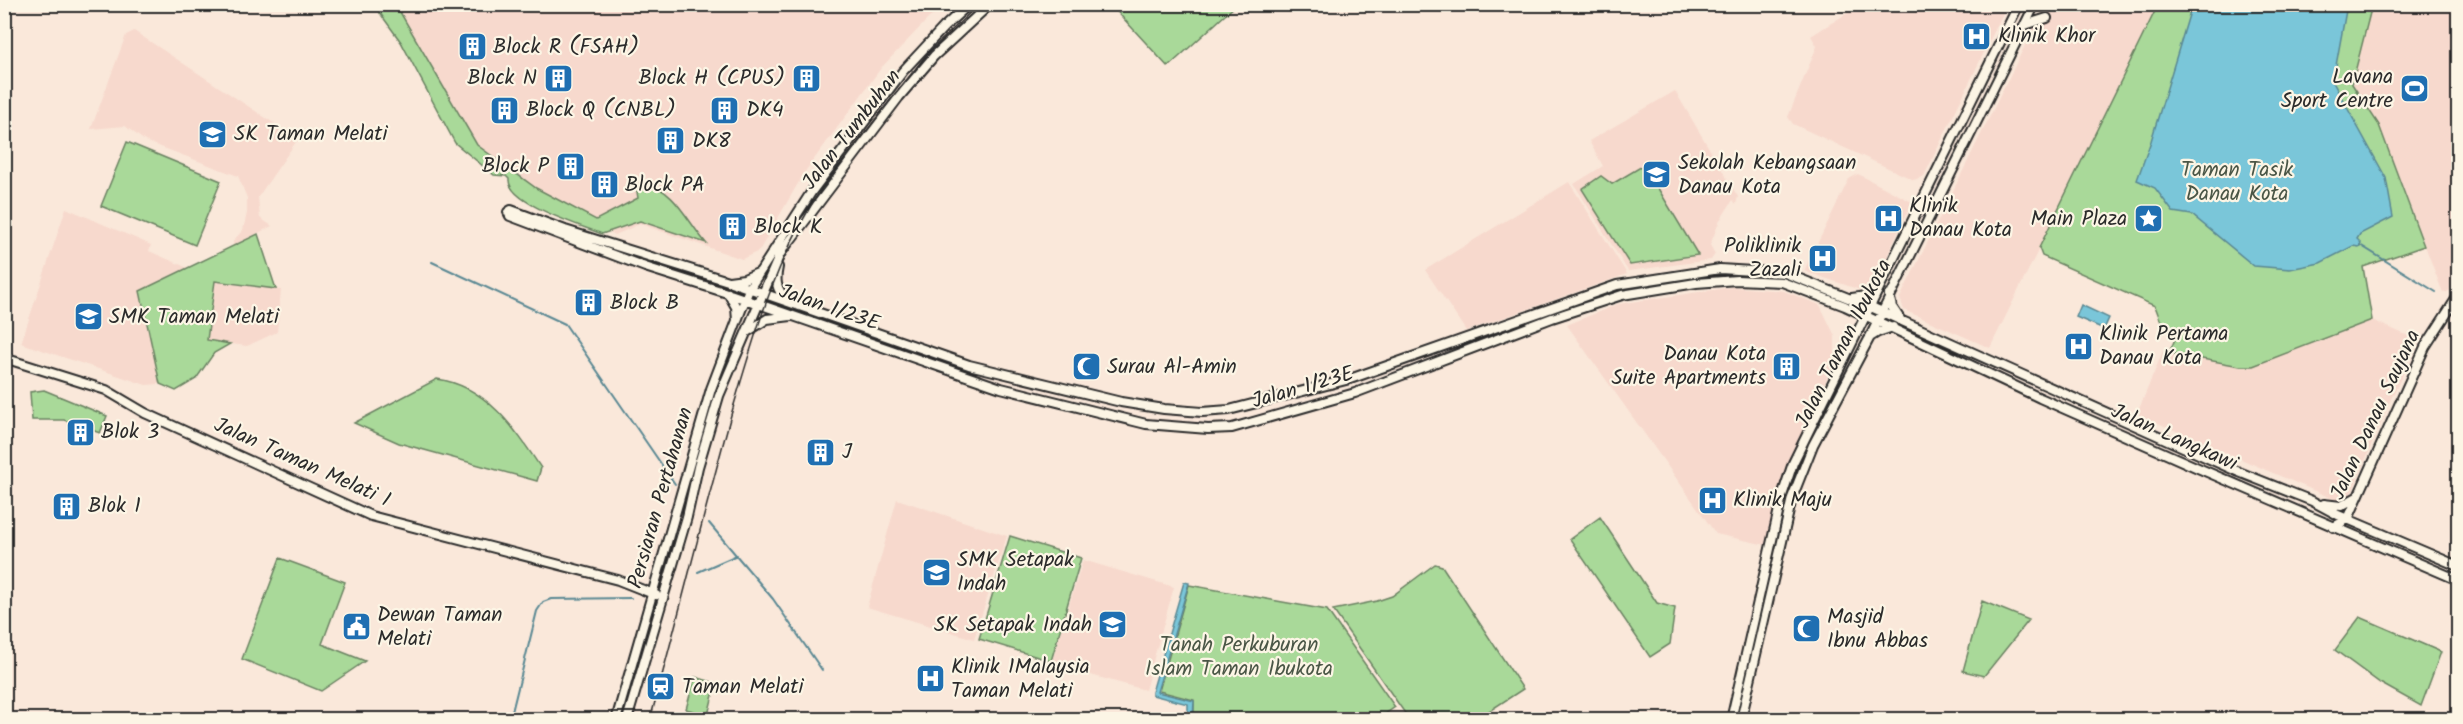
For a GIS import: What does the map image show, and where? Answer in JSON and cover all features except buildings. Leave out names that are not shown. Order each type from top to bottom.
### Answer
[{"type":"street","name":"Jalan Tumbuhan","points":[[749,289],[812,191],[903,71],[969,4]]},
{"type":"street","name":"Jalan Tumbuhan","points":[[762,293],[780,254],[899,97],[934,56],[990,4]]},
{"type":"street","name":"Jalan Taman Ibukota","points":[[1731,720],[1786,482],[1803,441],[1859,332],[2019,4]]},
{"type":"street","name":"Jalan Taman Ibukota","points":[[1741,720],[1798,479],[1813,444],[1869,339],[2035,4]]},
{"type":"street","points":[[2025,25],[2047,18]]},
{"type":"street","name":"Jalan 1/23E","points":[[1877,320],[1847,301],[1785,273],[1720,269],[1695,272],[1617,285],[1350,379],[1229,410],[1202,412],[1121,402],[969,365],[728,281],[565,230],[511,210],[508,212],[510,216],[645,267],[758,303],[938,368],[1055,403],[1146,424],[1232,428],[1355,393],[1552,318],[1622,295],[1696,283],[1782,282],[1847,301],[1870,307],[1881,312]]},
{"type":"street","points":[[780,254],[776,283],[780,294],[788,302]]},
{"type":"street","points":[[728,281],[744,279],[758,273]]},
{"type":"street","points":[[1859,332],[1857,319],[1847,301],[1866,296],[1879,288]]},
{"type":"street","name":"Persiaran Pertahanan","points":[[616,720],[711,389],[749,289]]},
{"type":"street","points":[[727,293],[736,307],[737,322]]},
{"type":"street","name":"Persiaran Pertahanan","points":[[627,720],[687,517],[719,396],[762,293]]},
{"type":"street","points":[[1889,295],[1895,311],[1904,322]]},
{"type":"street","name":"Jalan Danau Saujana","points":[[2348,519],[2425,346],[2458,296]]},
{"type":"street","name":"Jalan Langkawi","points":[[1881,312],[2239,472],[2312,501],[2348,519],[2458,566]]},
{"type":"street","points":[[746,333],[767,319],[795,316]]},
{"type":"street","name":"Jalan Langkawi","points":[[1877,320],[2040,398],[2354,537],[2458,580]]},
{"type":"street","points":[[1869,339],[1878,332],[1893,327]]},
{"type":"street","name":"Jalan Taman Melati 1","points":[[4,358],[106,390],[145,412],[371,516],[618,580],[663,597]]},
{"type":"street","points":[[2312,501],[2337,507],[2345,505],[2358,496]]},
{"type":"street","points":[[2333,527],[2348,519],[2354,537]]},
{"type":"street","points":[[648,611],[638,588],[646,587],[656,581]]},
{"type":"shaded area","points":[[394,5],[948,5],[929,18],[881,68],[804,173],[759,251],[742,259],[640,224],[615,235],[535,191],[477,145]]},
{"type":"shaded area","points":[[1860,5],[2007,5],[1924,176],[1914,180],[1793,124],[1788,117],[1817,46],[1811,36]]},
{"type":"shaded area","points":[[2045,5],[2159,5],[1990,348],[1904,310],[1900,298]]},
{"type":"shaded area","points":[[2372,5],[2458,5],[2458,278],[2449,291],[2443,293],[2379,125],[2352,84]]},
{"type":"shaded area","name":"SK Taman Melati","points":[[134,31],[298,139],[258,197],[260,218],[272,226],[233,246],[233,241],[243,230],[247,213],[247,198],[238,176],[145,141],[125,126],[91,129],[126,35]]},
{"type":"shaded area","name":"Sekolah Kebangsaan Danau Kota","points":[[1675,91],[1738,197],[1736,204],[1733,200],[1720,220],[1710,245],[1715,254],[1711,260],[1628,271],[1574,184],[1603,166],[1589,141]]},
{"type":"shaded area","points":[[1858,174],[1912,202],[1874,285],[1863,291],[1804,271],[1849,179]]},
{"type":"shaded area","points":[[1569,182],[1627,274],[1466,331],[1425,270]]},
{"type":"shaded area","name":"SMK Taman Melati","points":[[66,208],[151,245],[149,251],[188,268],[140,292],[160,384],[146,385],[21,343]]},
{"type":"shaded area","points":[[215,281],[281,290],[277,332],[247,346],[207,341]]},
{"type":"shaded area","points":[[1733,287],[1784,291],[1820,305],[1835,336],[1835,360],[1780,484],[1766,545],[1716,534],[1567,325],[1618,304]]},
{"type":"shaded area","points":[[2372,320],[2415,339],[2421,337],[2390,401],[2350,497],[2338,501],[2137,414],[2163,351],[2240,366],[2253,366]]},
{"type":"shaded area","name":"SMK Setapak Indah","points":[[897,499],[1007,536],[974,639],[867,607]]},
{"type":"shaded area","name":"SK Setapak Indah","points":[[1083,560],[1174,587],[1145,690],[1051,664]]},
{"type":"green space","points":[[1236,4],[1168,67],[1111,5]]},
{"type":"green space","points":[[374,5],[396,5],[477,145],[536,188],[596,220],[638,198],[636,186],[643,182],[664,191],[706,243],[640,221],[602,234],[547,212],[520,197],[506,176],[494,175],[455,143],[401,42]]},
{"type":"green space","name":"Taman Tasik Danau Kota","points":[[2158,5],[2372,5],[2352,84],[2379,125],[2424,246],[2363,267],[2372,320],[2253,366],[2240,366],[2169,353],[2179,330],[2161,322],[2155,306],[2042,256],[2039,248]]},
{"type":"green space","points":[[127,142],[221,181],[195,245],[101,206]]},
{"type":"green space","points":[[1644,165],[1698,255],[1630,265],[1582,189],[1601,176],[1612,184]]},
{"type":"green space","points":[[258,234],[276,289],[215,281],[207,340],[230,344],[214,353],[196,379],[176,391],[160,384],[140,291]]},
{"type":"green space","points":[[437,379],[471,390],[498,412],[541,468],[537,481],[399,443],[354,423]]},
{"type":"green space","points":[[44,390],[107,416],[100,433],[64,420],[32,420],[30,392]]},
{"type":"green space","points":[[1600,517],[1657,603],[1675,608],[1670,644],[1650,657],[1570,539]]},
{"type":"green space","points":[[1010,536],[1081,558],[1051,661],[979,639]]},
{"type":"green space","points":[[280,558],[345,582],[322,644],[365,661],[321,691],[242,659]]},
{"type":"green space","points":[[1435,564],[1442,566],[1523,689],[1477,719],[1409,719],[1333,610],[1392,596]]},
{"type":"green space","name":"Tanah Perkuburan Islam Taman Ibukota","points":[[1189,585],[1327,610],[1395,707],[1378,719],[1194,719],[1194,700],[1159,691]]},
{"type":"green space","points":[[1982,601],[2029,620],[1984,676],[1963,671]]},
{"type":"green space","points":[[2360,617],[2441,652],[2421,706],[2380,683],[2335,650]]},
{"type":"green space","points":[[695,677],[716,683],[708,715],[686,709]]},
{"type":"water","points":[[2192,5],[2347,5],[2333,82],[2386,178],[2393,217],[2360,234],[2357,239],[2361,243],[2359,247],[2353,246],[2320,263],[2290,269],[2254,266],[2192,215],[2173,212],[2155,188],[2137,180]]},
{"type":"water","points":[[2081,305],[2109,318],[2104,329],[2076,317]]},
{"type":"water","points":[[1184,582],[1189,583],[1157,692],[1194,701],[1193,719],[1188,719],[1188,704],[1152,695]]},
{"type":"waterway","points":[[2360,245],[2436,292]]},
{"type":"waterway","points":[[432,262],[565,324],[675,484]]},
{"type":"waterway","points":[[709,523],[773,599],[822,670]]},
{"type":"waterway","points":[[698,572],[737,555]]},
{"type":"waterway","points":[[510,720],[537,611],[543,602],[551,599],[631,598]]},
{"type":"tram line","points":[[650,720],[740,385],[758,326],[791,242],[822,188],[927,54],[979,4]]},
{"type":"place","name":"Klinik Khor","points":[[1977,36]]},
{"type":"place","name":"Block R (FSAH)","points":[[472,47]]},
{"type":"place","name":"Block N","points":[[558,78]]},
{"type":"place","name":"Block H (CPUS)","points":[[806,78]]},
{"type":"place","name":"Lavana Sport Centre","points":[[2414,89]]},
{"type":"place","name":"Block Q (CNBL)","points":[[505,110]]},
{"type":"place","name":"DK4","points":[[725,110]]},
{"type":"place","name":"SK Taman Melati","points":[[213,134]]},
{"type":"place","name":"DK8","points":[[671,141]]},
{"type":"place","name":"Block P","points":[[570,166]]},
{"type":"place","name":"Sekolah Kebangsaan Danau Kota","points":[[1657,175]]},
{"type":"place","name":"Block PA","points":[[604,185]]},
{"type":"place","name":"Klinik Danau Kota","points":[[1888,218]]},
{"type":"place","name":"Main Plaza","points":[[2148,219]]},
{"type":"place","name":"Block K","points":[[733,227]]},
{"type":"place","name":"Poliklinik Zazali","points":[[1822,258]]},
{"type":"place","name":"Block B","points":[[589,303]]},
{"type":"place","name":"SMK Taman Melati","points":[[88,317]]},
{"type":"place","name":"Klinik Pertama Danau Kota","points":[[2078,346]]},
{"type":"place","name":"Danau Kota Suite Apartments","points":[[1787,366]]},
{"type":"place","name":"Surau Al-Amin","points":[[1086,367]]},
{"type":"place","name":"Blok 3","points":[[80,432]]},
{"type":"place","name":"J","points":[[821,452]]},
{"type":"place","name":"Klinik Maju","points":[[1712,500]]},
{"type":"place","name":"Blok 1","points":[[67,506]]},
{"type":"place","name":"SMK Setapak Indah","points":[[936,572]]},
{"type":"place","name":"SK Setapak Indah","points":[[1113,625]]},
{"type":"place","name":"Dewan Taman Melati","points":[[356,627]]},
{"type":"place","name":"Masjid Ibnu Abbas","points":[[1806,629]]},
{"type":"place","name":"Klinik 1Malaysia Taman Melati","points":[[930,679]]},
{"type":"place","name":"Taman Melati","points":[[661,687]]}]
